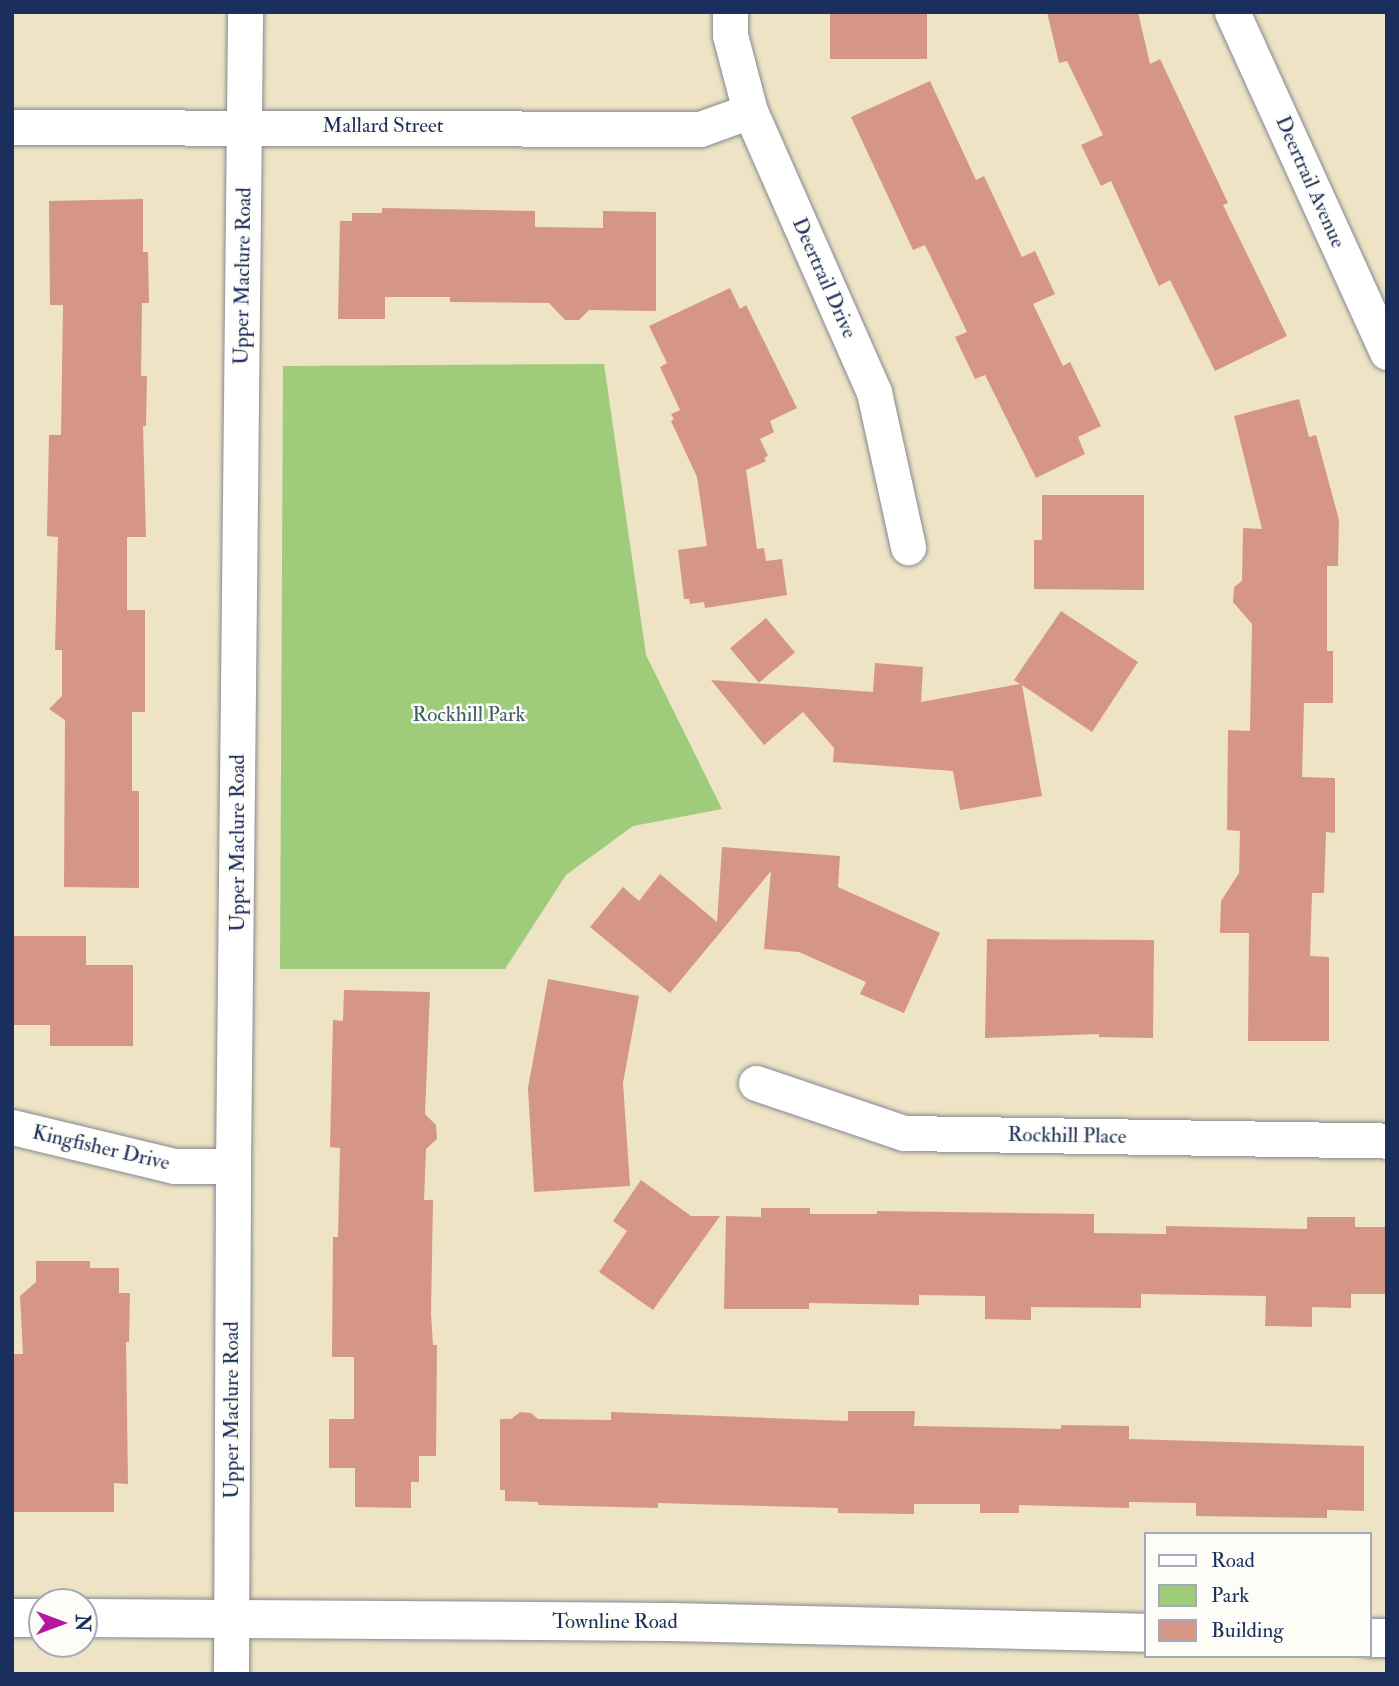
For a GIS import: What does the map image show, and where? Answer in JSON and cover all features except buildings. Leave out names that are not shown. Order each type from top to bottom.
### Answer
[{"type":"street","name":"Upper Maclure Road","points":[[231,1674],[233,1166],[245,12]]},
{"type":"street","name":"Deertrail Drive","points":[[730,12],[730,35],[750,111],[874,392],[908,547]]},
{"type":"street","name":"Deertrail Avenue","points":[[1233,12],[1387,352]]},
{"type":"street","name":"Mallard Street","points":[[12,127],[244,125],[700,129],[750,111]]},
{"type":"street","name":"Rockhill Place","points":[[756,1083],[904,1133],[1387,1141]]},
{"type":"street","name":"Kingfisher Drive","points":[[12,1126],[174,1166],[233,1166]]},
{"type":"street","name":"Townline Road","points":[[98,1618],[671,1622],[1144,1633]]},
{"type":"green space","name":"Rockhill Park","points":[[604,364],[646,655],[722,809],[633,826],[566,875],[505,969],[280,969],[283,366]]}]
